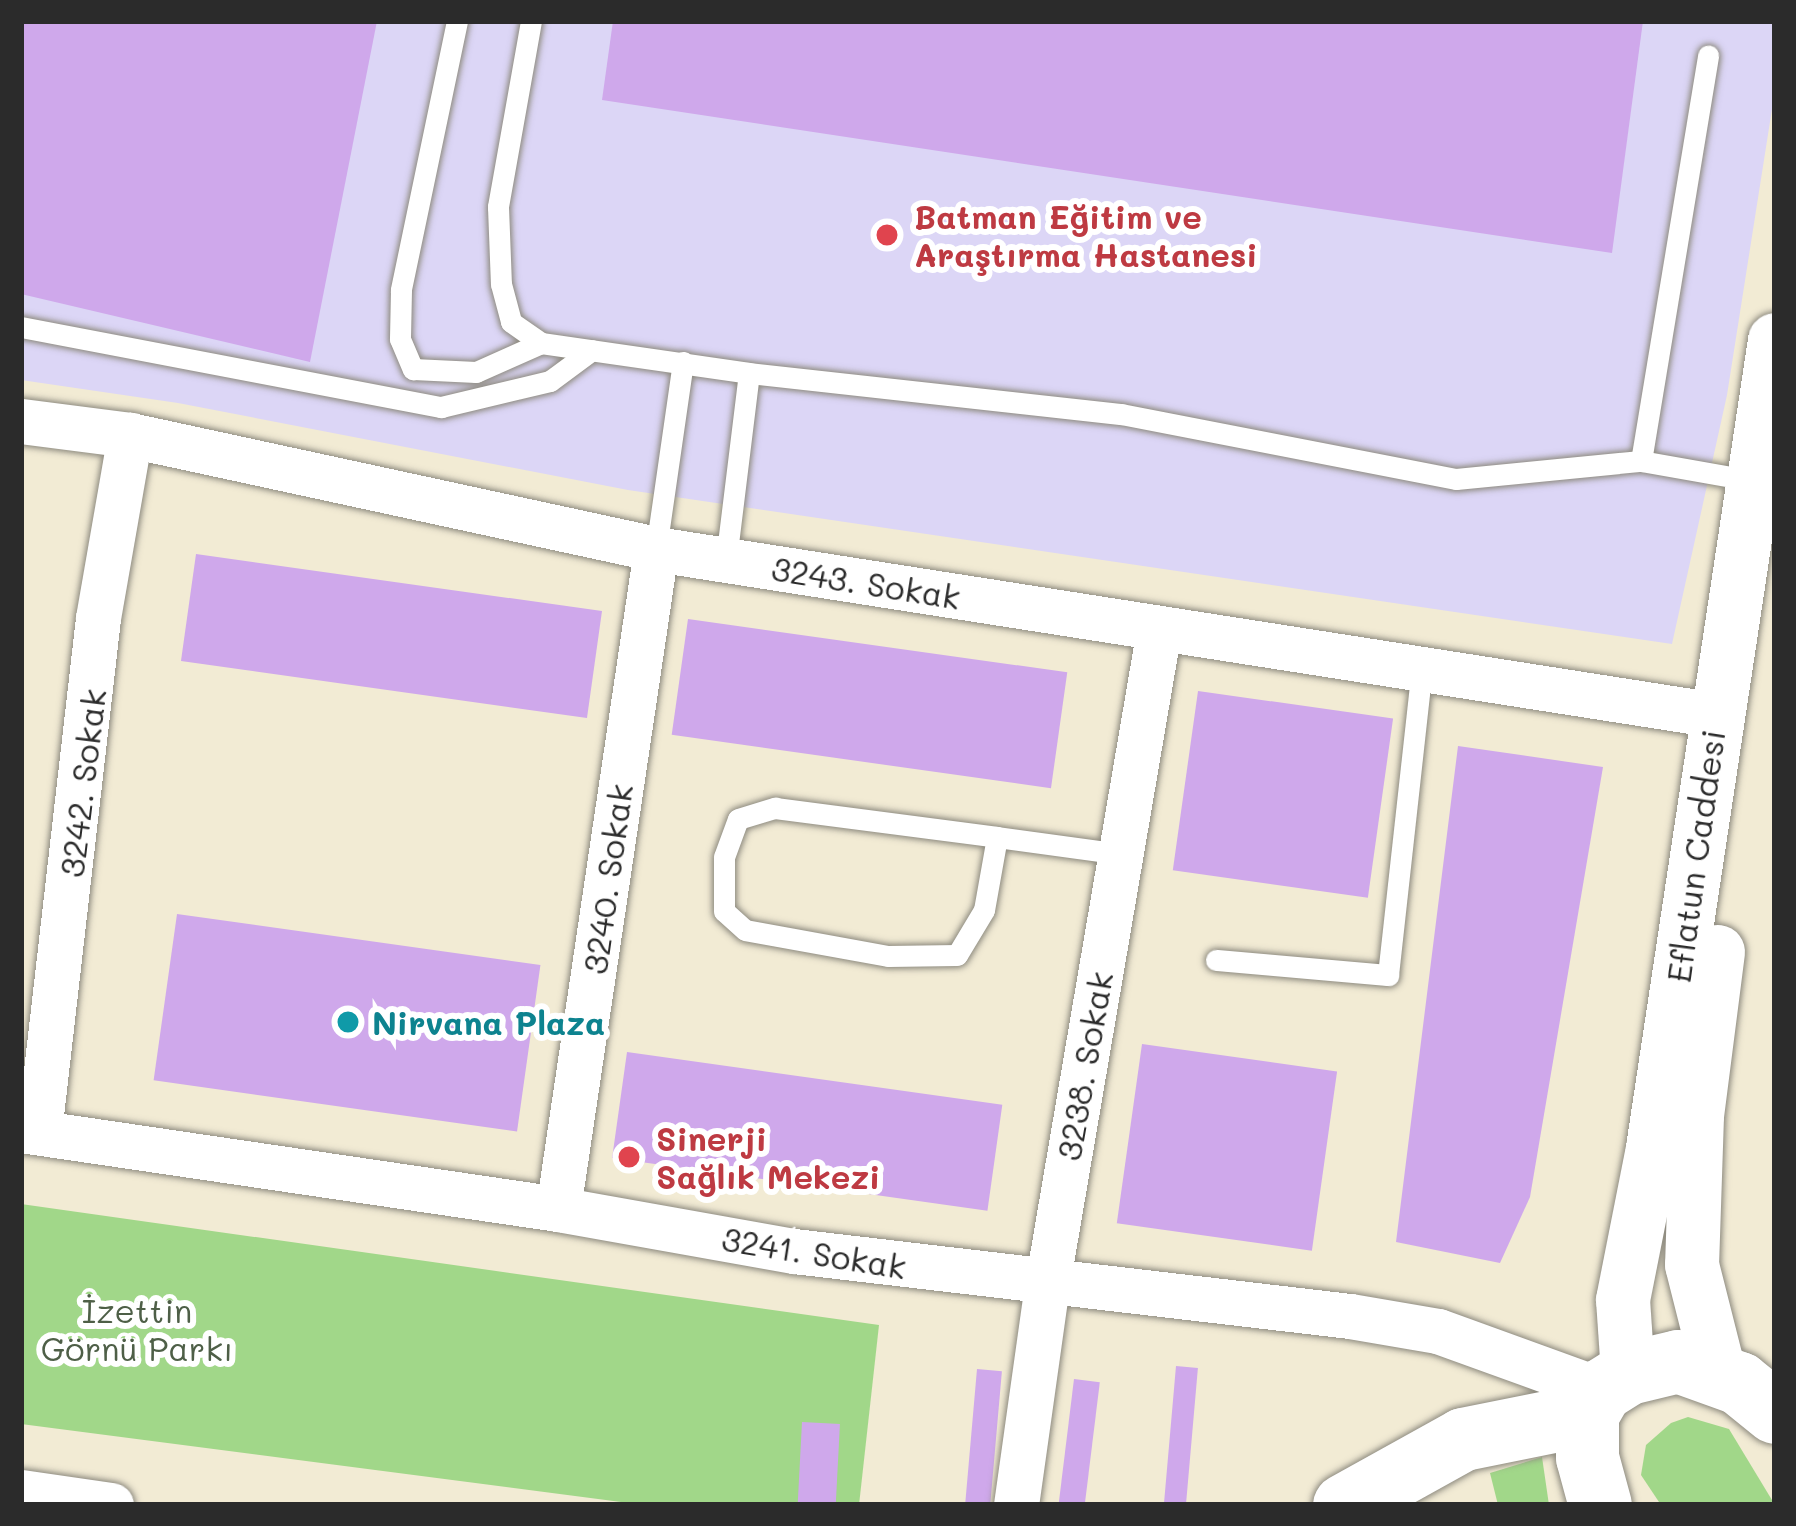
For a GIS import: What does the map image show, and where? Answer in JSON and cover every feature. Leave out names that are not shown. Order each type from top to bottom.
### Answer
[{"type":"main road","points":[[1344,1505],[1463,1439],[1606,1392],[1678,1361],[1752,1388]]},
{"type":"main road","points":[[1600,1505],[1587,1457],[1606,1392]]},
{"type":"street","name":"Eflatun Caddesi","points":[[1606,1392],[1653,1148],[1775,340]]},
{"type":"street","name":"3243. Sokak","points":[[21,421],[130,436],[656,549],[1716,715]]},
{"type":"street","name":"3242. Sokak","points":[[30,1131],[98,618],[130,436]]},
{"type":"street","name":"3240. Sokak","points":[[558,1209],[656,549]]},
{"type":"street","name":"Eflatun Caddesi","points":[[1752,1388],[1692,1265],[1697,1116],[1746,736],[1775,566]]},
{"type":"street","name":"3238. Sokak","points":[[1016,1505],[1047,1285],[1159,629]]},
{"type":"street","name":"3241. Sokak","points":[[30,1131],[558,1209],[794,1251],[1438,1330],[1606,1392]]},
{"type":"street","points":[[21,1492],[111,1505]]},
{"type":"lane","points":[[457,21],[400,290],[400,339],[413,369],[476,372],[541,343]]},
{"type":"lane","points":[[531,21],[498,207],[501,284],[511,322],[541,343],[749,373],[1121,414],[1456,479],[1641,461],[1754,481]]},
{"type":"lane","points":[[1641,461],[1708,56]]},
{"type":"lane","points":[[21,327],[441,406],[550,380],[592,350]]},
{"type":"lane","points":[[656,549],[683,362]]},
{"type":"lane","points":[[726,560],[749,373]]},
{"type":"lane","points":[[1216,960],[1388,975],[1422,669]]},
{"type":"lane","points":[[997,837],[984,910],[957,955],[888,956],[765,934],[745,930],[724,911],[724,857],[738,820],[775,808],[997,837],[1121,854]]},
{"type":"shaded area","name":"Batman Eğitim ve Araştırma Hastanesi","points":[[21,21],[1775,21],[1775,90],[1727,395],[1672,644],[628,490],[178,403],[21,380]]},
{"type":"green space","name":"İzettin Görnü Parkı","points":[[21,1204],[879,1325],[859,1505],[644,1505],[21,1424]]},
{"type":"green space","points":[[1688,1417],[1729,1429],[1775,1505],[1661,1505],[1641,1475],[1646,1445],[1671,1423]]},
{"type":"green space","points":[[1542,1457],[1549,1505],[1498,1505],[1490,1473]]},
{"type":"building","points":[[21,21],[377,21],[310,362],[21,294]]},
{"type":"building","points":[[613,21],[1643,21],[1612,253],[602,100]]},
{"type":"building","points":[[196,554],[602,611],[587,718],[181,661]]},
{"type":"building","points":[[688,619],[1067,672],[1051,788],[672,735]]},
{"type":"building","points":[[1198,691],[1393,718],[1368,898],[1173,870]]},
{"type":"building","points":[[1458,746],[1603,767],[1530,1197],[1500,1263],[1396,1242]]},
{"type":"building","name":"Nirvana Plaza","points":[[177,914],[540,965],[517,1131],[154,1080]]},
{"type":"building","points":[[1142,1044],[1337,1071],[1312,1251],[1117,1223]]},
{"type":"building","points":[[627,1052],[1002,1105],[987,1211],[612,1158]]},
{"type":"building","points":[[1176,1366],[1198,1368],[1186,1505],[1164,1504]]},
{"type":"building","points":[[977,1369],[1002,1371],[990,1505],[965,1505]]},
{"type":"building","points":[[1074,1379],[1100,1382],[1085,1505],[1059,1504]]},
{"type":"building","points":[[802,1422],[840,1424],[836,1505],[798,1505]]},
{"type":"place","name":"Batman Eğitim ve Araştırma Hastanesi","points":[[887,235]]},
{"type":"place","name":"Nirvana Plaza","points":[[348,1022]]},
{"type":"place","name":"Sinerji Sağlık Mekezi","points":[[629,1157]]}]
